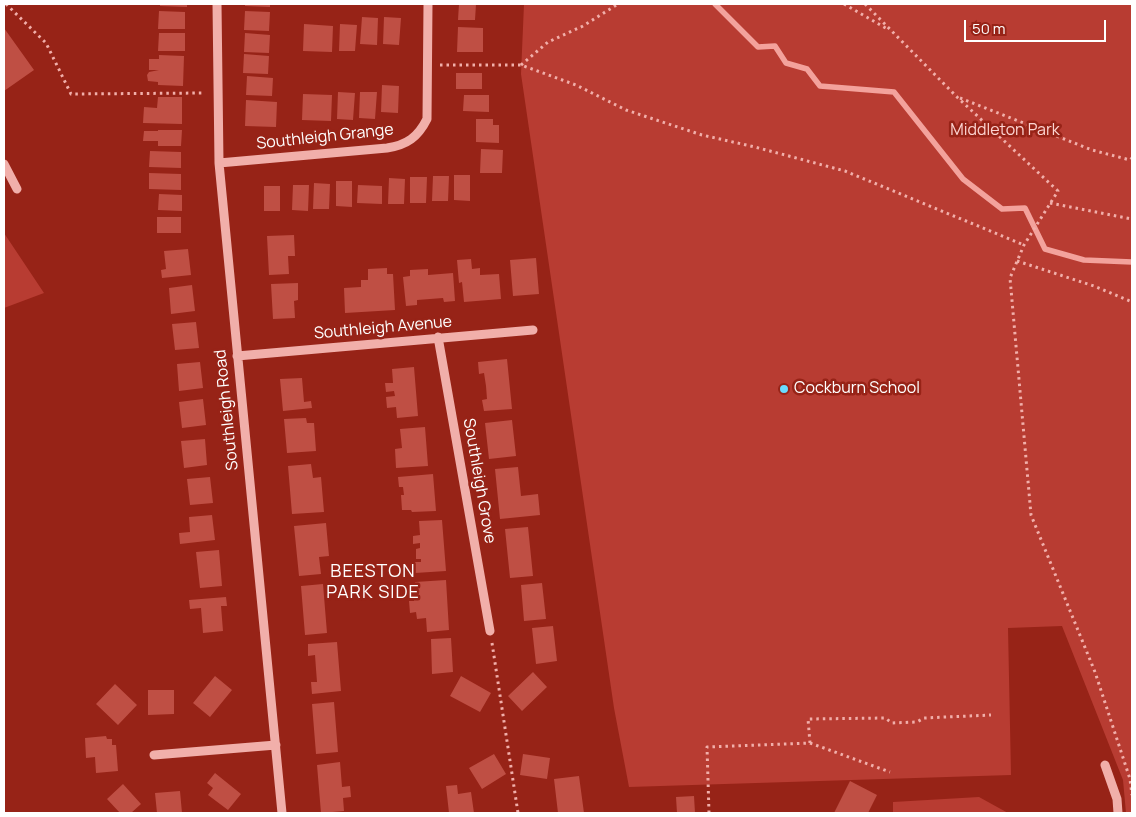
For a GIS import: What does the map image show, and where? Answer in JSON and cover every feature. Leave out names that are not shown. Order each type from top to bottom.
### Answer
[{"type":"street","name":"Southleigh Road","points":[[217,4],[219,162],[282,813]]},
{"type":"street","name":"Southleigh Grange","points":[[219,162],[400,146],[412,140],[421,131],[427,119],[428,4]]},
{"type":"street","points":[[4,164],[17,188]]},
{"type":"street","name":"Southleigh Avenue","points":[[237,356],[533,330]]},
{"type":"street","name":"Southleigh Grove","points":[[438,337],[490,631]]},
{"type":"street","points":[[154,755],[276,745]]},
{"type":"street","points":[[1105,764],[1117,799],[1118,813]]},
{"type":"path","points":[[6,4],[46,43],[71,94],[218,93]]},
{"type":"path","points":[[521,65],[548,42],[583,26],[618,4]]},
{"type":"path","points":[[844,4],[893,32]]},
{"type":"path","points":[[865,4],[957,97],[1058,191],[1043,212],[1024,245],[1010,278],[1031,515],[1095,672],[1130,779],[1132,802]]},
{"type":"path","points":[[428,66],[521,65],[576,85],[626,110],[702,136],[755,147],[845,171],[1024,245]]},
{"type":"path","points":[[957,97],[1092,150],[1130,160],[1132,158]]},
{"type":"path","points":[[1050,203],[1132,220]]},
{"type":"path","points":[[1016,261],[1094,286],[1132,302]]},
{"type":"path","points":[[490,631],[518,813]]},
{"type":"path","points":[[810,743],[808,719],[885,718],[892,723],[917,722],[924,718],[991,715]]},
{"type":"path","points":[[709,813],[708,747],[810,743],[890,772]]},
{"type":"green space","name":"Cockburn School","points":[[524,4],[1132,4],[1132,813],[1126,813],[1123,780],[1062,626],[1008,628],[1011,775],[629,787],[614,708],[521,74]]},
{"type":"green space","points":[[4,233],[44,293],[4,308]]},
{"type":"green space","points":[[979,797],[1008,813],[893,813],[893,802]]},
{"type":"building","points":[[160,4],[187,4],[187,7],[160,6]]},
{"type":"building","points":[[245,4],[270,4],[270,7],[245,6]]},
{"type":"building","points":[[459,4],[476,4],[475,20],[458,20]]},
{"type":"building","points":[[159,11],[185,12],[185,29],[158,29]]},
{"type":"building","points":[[245,11],[270,12],[269,31],[244,30]]},
{"type":"building","points":[[362,17],[378,18],[377,45],[360,44]]},
{"type":"building","points":[[384,17],[401,18],[399,45],[383,44]]},
{"type":"building","points":[[304,24],[333,26],[332,52],[303,51]]},
{"type":"building","points":[[340,24],[357,25],[355,51],[339,51]]},
{"type":"building","points":[[458,27],[483,28],[483,52],[457,52]]},
{"type":"building","points":[[4,28],[34,70],[4,91]]},
{"type":"building","points":[[159,33],[185,33],[185,51],[158,51]]},
{"type":"building","points":[[245,33],[270,35],[269,53],[244,52]]},
{"type":"building","points":[[244,54],[269,56],[268,74],[243,73]]},
{"type":"building","points":[[159,55],[184,56],[183,86],[158,85],[158,82],[148,81],[147,75],[149,72],[159,70],[149,70],[149,59],[159,59]]},
{"type":"building","points":[[456,73],[482,73],[482,89],[456,89]]},
{"type":"building","points":[[247,76],[273,78],[272,96],[246,95]]},
{"type":"building","points":[[382,85],[399,86],[398,113],[381,112]]},
{"type":"building","points":[[338,92],[355,93],[353,120],[337,119]]},
{"type":"building","points":[[360,92],[377,92],[375,119],[359,118]]},
{"type":"building","points":[[303,94],[332,95],[331,121],[302,120]]},
{"type":"building","points":[[464,95],[489,95],[489,112],[463,111]]},
{"type":"building","points":[[158,97],[182,97],[182,124],[143,123],[144,107],[157,108]]},
{"type":"building","points":[[246,100],[277,102],[276,127],[245,126]]},
{"type":"building","points":[[476,119],[493,119],[493,125],[499,125],[499,143],[476,142]]},
{"type":"building","points":[[182,130],[181,146],[158,146],[158,141],[143,141],[144,131]]},
{"type":"building","points":[[481,149],[503,150],[502,173],[480,173]]},
{"type":"building","points":[[150,151],[181,152],[181,168],[149,167]]},
{"type":"building","points":[[149,173],[181,174],[181,190],[149,189]]},
{"type":"building","points":[[454,175],[470,175],[470,201],[454,200]]},
{"type":"building","points":[[433,176],[449,176],[448,201],[432,201]]},
{"type":"building","points":[[410,177],[427,177],[426,203],[410,203]]},
{"type":"building","points":[[389,178],[405,179],[404,204],[388,204]]},
{"type":"building","points":[[336,181],[352,181],[352,207],[336,206]]},
{"type":"building","points":[[314,183],[330,184],[329,209],[313,209]]},
{"type":"building","points":[[293,185],[309,185],[308,211],[292,210]]},
{"type":"building","points":[[358,185],[382,186],[382,204],[357,203]]},
{"type":"building","points":[[264,186],[280,186],[280,211],[264,211]]},
{"type":"building","points":[[159,194],[182,195],[182,211],[158,210]]},
{"type":"building","points":[[157,217],[181,217],[181,233],[157,233]]},
{"type":"building","points":[[294,235],[295,256],[288,256],[289,274],[269,275],[267,236]]},
{"type":"building","points":[[188,249],[191,275],[162,278],[161,270],[166,269],[164,251]]},
{"type":"building","points":[[536,258],[539,294],[513,296],[510,260]]},
{"type":"building","points":[[471,259],[472,269],[480,268],[480,275],[499,274],[501,299],[464,302],[462,282],[459,283],[457,260]]},
{"type":"building","points":[[387,268],[387,274],[393,274],[395,310],[345,313],[344,288],[361,287],[361,280],[368,280],[368,269]]},
{"type":"building","points":[[428,269],[428,275],[453,273],[455,301],[444,302],[443,298],[417,300],[417,305],[406,306],[403,277],[410,276],[410,270]]},
{"type":"building","points":[[298,283],[298,300],[294,301],[295,318],[273,319],[271,284]]},
{"type":"building","points":[[192,285],[195,311],[171,314],[169,288]]},
{"type":"building","points":[[196,322],[199,348],[175,350],[172,324]]},
{"type":"building","points":[[507,359],[512,409],[484,411],[482,400],[487,399],[486,386],[484,373],[479,374],[478,362]]},
{"type":"building","points":[[200,362],[203,388],[179,391],[177,364]]},
{"type":"building","points":[[414,367],[418,416],[397,418],[396,407],[387,408],[386,397],[395,396],[394,391],[386,392],[385,383],[393,383],[392,369]]},
{"type":"building","points":[[302,378],[304,402],[311,401],[312,408],[283,411],[280,379]]},
{"type":"building","points":[[203,399],[206,425],[182,428],[179,402]]},
{"type":"building","points":[[306,418],[307,423],[314,423],[316,451],[287,453],[284,419]]},
{"type":"building","points":[[512,420],[516,456],[489,459],[485,423]]},
{"type":"building","points":[[425,427],[428,466],[396,468],[395,449],[402,448],[400,429]]},
{"type":"building","points":[[205,439],[207,465],[184,468],[181,441]]},
{"type":"building","points":[[311,464],[313,478],[321,477],[324,512],[292,514],[288,466]]},
{"type":"building","points":[[518,467],[521,496],[538,494],[540,515],[500,519],[495,469]]},
{"type":"building","points":[[433,474],[436,511],[412,512],[411,510],[402,510],[401,495],[404,495],[403,487],[399,487],[398,477]]},
{"type":"building","points":[[210,477],[213,503],[190,505],[187,479]]},
{"type":"building","points":[[212,515],[215,540],[180,544],[179,533],[190,532],[189,517]]},
{"type":"building","points":[[442,520],[446,571],[415,573],[414,562],[421,562],[421,559],[416,559],[416,549],[420,548],[420,543],[413,544],[413,536],[420,535],[419,521]]},
{"type":"building","points":[[326,523],[329,556],[319,557],[321,574],[299,576],[294,526]]},
{"type":"building","points":[[528,527],[533,576],[510,578],[505,529]]},
{"type":"building","points":[[219,550],[222,586],[200,588],[196,552]]},
{"type":"building","points":[[446,580],[449,630],[427,632],[426,618],[417,619],[416,612],[410,613],[409,601],[414,601],[414,598],[416,598],[415,582]]},
{"type":"building","points":[[542,583],[546,619],[524,621],[521,585]]},
{"type":"building","points":[[323,584],[327,633],[305,635],[301,586]]},
{"type":"building","points":[[226,597],[227,606],[221,606],[223,631],[203,633],[201,608],[190,609],[189,600]]},
{"type":"building","points":[[553,626],[557,661],[536,664],[532,628]]},
{"type":"building","points":[[451,638],[453,672],[432,674],[431,639]]},
{"type":"building","points":[[337,642],[341,691],[312,694],[311,682],[317,682],[315,655],[308,656],[308,644]]},
{"type":"building","points":[[533,672],[547,687],[522,711],[508,696]]},
{"type":"building","points":[[215,676],[232,690],[210,717],[193,703]]},
{"type":"building","points":[[461,676],[491,693],[480,712],[450,696]]},
{"type":"building","points":[[115,684],[137,705],[118,725],[96,704]]},
{"type":"building","points":[[148,690],[174,690],[174,714],[148,715]]},
{"type":"building","points":[[334,702],[338,752],[316,754],[312,704]]},
{"type":"building","points":[[106,736],[107,739],[112,739],[112,745],[116,745],[118,771],[96,773],[95,757],[86,758],[85,738]]},
{"type":"building","points":[[494,754],[506,774],[482,789],[469,768]]},
{"type":"building","points":[[523,754],[550,758],[547,779],[520,775]]},
{"type":"building","points":[[340,762],[342,787],[350,786],[351,797],[343,798],[344,811],[321,813],[317,765]]},
{"type":"building","points":[[215,773],[241,794],[228,810],[208,795],[213,788],[207,783]]},
{"type":"building","points":[[579,776],[584,813],[558,813],[554,779]]},
{"type":"building","points":[[850,781],[877,795],[868,813],[834,813]]},
{"type":"building","points":[[123,784],[141,804],[131,813],[120,813],[107,799]]},
{"type":"building","points":[[457,785],[458,794],[471,792],[474,813],[449,813],[446,786]]},
{"type":"building","points":[[180,791],[182,813],[157,813],[155,793]]},
{"type":"building","points":[[694,796],[695,813],[677,813],[676,797]]},
{"type":"waterway","points":[[715,4],[758,47],[775,46],[786,63],[807,69],[820,86],[894,92],[963,179],[1002,209],[1025,208],[1045,249],[1084,260],[1132,262]]},
{"type":"place","name":"Cockburn School","points":[[784,389]]},
{"type":"district","name":"BEESTON PARK SIDE","points":[[373,582]]},
{"type":"park label","name":"Middleton Park","points":[[1005,131]]}]
